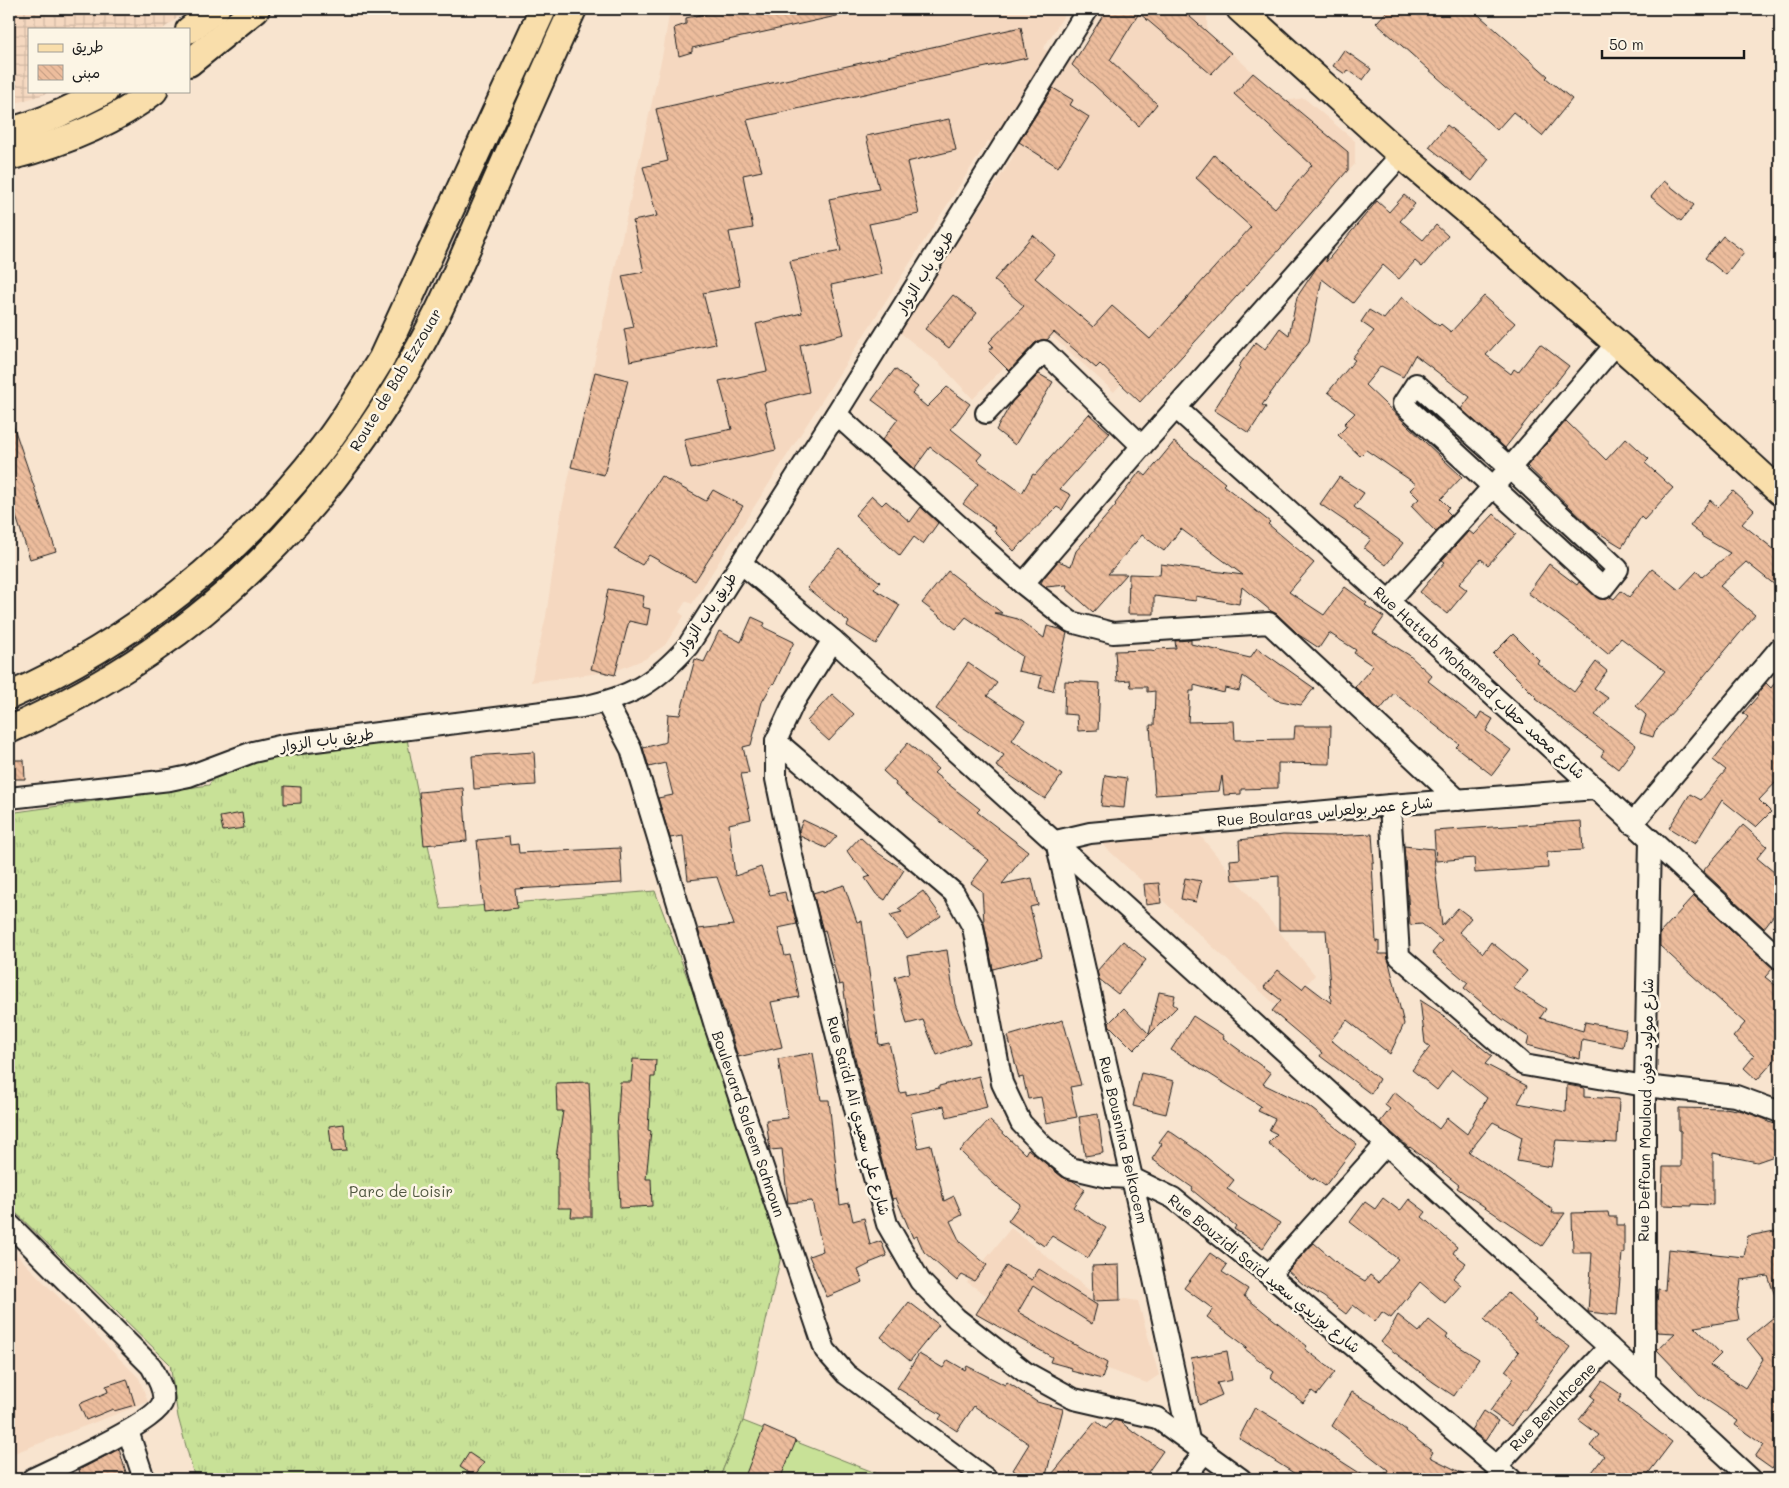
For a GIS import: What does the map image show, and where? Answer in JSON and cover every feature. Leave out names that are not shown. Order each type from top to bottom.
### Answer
[{"type":"main road","points":[[190,29],[216,9]]},
{"type":"main road","points":[[190,62],[256,9]]},
{"type":"main road","name":"Route de Bab Ezzouar","points":[[9,696],[80,661],[170,601],[251,530],[311,463],[354,405],[382,358],[543,9]]},
{"type":"main road","name":"Route de Bab Ezzouar","points":[[9,730],[56,708],[104,682],[194,620],[236,585],[275,547],[312,507],[346,464],[376,419],[437,313],[573,9]]},
{"type":"main road","points":[[1240,9],[1401,155],[1665,386],[1780,492]]},
{"type":"main road","points":[[9,131],[27,127],[70,110],[103,92]]},
{"type":"main road","points":[[9,157],[33,151],[80,134],[117,115],[152,92]]},
{"type":"main road","points":[[431,252],[445,266],[458,267]]},
{"type":"main road","points":[[416,286],[422,289],[432,300],[437,313]]},
{"type":"street","name":"طريق باب الزوار","points":[[9,798],[170,780],[189,776],[253,752],[270,748],[582,707],[606,702],[633,692],[653,680],[688,646],[836,414],[1088,9]]},
{"type":"street","points":[[1023,584],[1142,446],[1401,155]]},
{"type":"street","points":[[1389,601],[1510,468],[1616,344]]},
{"type":"street","points":[[986,413],[1044,351],[1142,446]]},
{"type":"street","points":[[1416,384],[1510,468],[1618,569],[1602,588],[1494,486],[1403,404],[1416,384]]},
{"type":"street","name":"Rue Hattab Mohamed شارع محمد حطاب","points":[[1176,408],[1596,789],[1780,959]]},
{"type":"street","points":[[836,414],[1023,584],[1071,622],[1112,633],[1269,623],[1458,800]]},
{"type":"street","points":[[741,562],[834,640],[1751,1479]]},
{"type":"street","name":"Rue Saïdi Ali شارع علي سعيدي","points":[[834,640],[794,702],[776,741],[776,779],[792,856],[856,1113],[887,1224],[920,1281],[956,1318],[1025,1372],[1074,1399],[1158,1418],[1241,1479]]},
{"type":"street","points":[[1632,824],[1780,648]]},
{"type":"street","name":"Boulevard Saleem Sahnoun","points":[[606,702],[631,749],[716,1029],[825,1350],[846,1374],[987,1479]]},
{"type":"street","name":"Rue Bouzidi Saïd شارع بوزيدي سعيد","points":[[776,741],[954,894],[973,927],[1002,1083],[1021,1124],[1043,1146],[1070,1168],[1108,1177],[1132,1178],[1173,1198],[1504,1473]]},
{"type":"street","name":"Rue Boularas شارع عمر بولعراس","points":[[1056,842],[1090,833],[1390,805],[1596,789]]},
{"type":"street","points":[[1390,805],[1399,956],[1524,1065],[1645,1086],[1736,1096],[1780,1112]]},
{"type":"street","name":"Rue Deffoun Mouloud شارع مولود دفون","points":[[1645,1380],[1645,1086],[1650,840]]},
{"type":"street","name":"Rue Bousnina Belkacem","points":[[1056,842],[1132,1178],[1197,1446]]},
{"type":"street","points":[[1269,1276],[1386,1144]]},
{"type":"street","points":[[9,1224],[151,1366],[159,1380],[163,1401],[159,1409],[128,1431],[32,1479]]},
{"type":"street","name":"Rue Benlahcene","points":[[1504,1473],[1609,1348]]},
{"type":"street","points":[[128,1431],[144,1479]]},
{"type":"street","points":[[1183,1479],[1197,1446]]},
{"type":"shaded area","points":[[9,9],[189,9],[164,28],[28,28],[28,92],[52,92],[9,105]]},
{"type":"shaded area","points":[[670,9],[1068,9],[1043,49],[1075,61],[1107,9],[1205,9],[1207,11],[1207,31],[1285,101],[1304,98],[1355,141],[1355,164],[1140,402],[1121,384],[1114,392],[1046,331],[1009,362],[973,399],[940,364],[898,331],[1013,157],[988,141],[692,604],[686,601],[679,612],[684,616],[665,645],[645,659],[615,671],[531,682],[546,616],[562,508],[663,52]]},
{"type":"shaded area","points":[[1189,822],[1315,975],[1282,1011],[1090,833]]},
{"type":"shaded area","points":[[1011,1228],[1094,1294],[1138,1301],[1159,1375],[1147,1383],[1081,1360],[967,1282]]},
{"type":"shaded area","points":[[9,1247],[139,1378],[148,1402],[9,1455]]},
{"type":"green space","name":"Parc de Loisir","points":[[407,739],[441,909],[655,891],[785,1239],[743,1421],[719,1479],[195,1479],[178,1417],[170,1364],[9,1206],[9,813],[209,785],[225,761]]},
{"type":"green space","points":[[743,1421],[891,1479],[719,1479]]},
{"type":"building","points":[[726,9],[841,9],[841,15],[692,48],[692,52],[679,56],[674,28],[686,24],[686,18]]},
{"type":"building","points":[[1107,9],[1181,9],[1231,53],[1211,74],[1139,13],[1110,60],[1157,104],[1139,126],[1072,65]]},
{"type":"building","points":[[1389,9],[1472,9],[1548,76],[1546,78],[1572,99],[1542,136],[1513,112],[1497,130],[1376,23]]},
{"type":"building","points":[[1021,27],[1027,58],[747,120],[762,171],[743,175],[753,228],[729,232],[740,286],[703,293],[716,344],[630,361],[624,329],[634,327],[622,276],[644,272],[633,221],[657,216],[643,167],[668,161],[656,109]]},
{"type":"building","points":[[1344,50],[1371,69],[1363,80],[1348,70],[1345,74],[1333,66]]},
{"type":"building","points":[[1253,73],[1348,152],[1348,170],[1280,249],[1140,402],[1100,364],[1096,368],[1054,332],[1047,340],[1035,343],[1009,371],[989,351],[993,346],[989,342],[1024,306],[994,280],[1033,235],[1055,255],[1035,278],[1093,327],[1112,306],[1150,339],[1251,227],[1196,178],[1214,155],[1275,208],[1312,165],[1234,94]]},
{"type":"building","points":[[1053,88],[1073,100],[1070,105],[1089,117],[1058,167],[1019,142]]},
{"type":"building","points":[[949,119],[956,150],[907,162],[919,214],[869,224],[882,274],[831,285],[844,334],[800,345],[809,392],[764,403],[776,450],[691,469],[684,439],[732,429],[719,381],[767,371],[756,324],[802,313],[790,261],[841,251],[829,199],[879,189],[866,136]]},
{"type":"building","points":[[1447,125],[1489,159],[1472,181],[1429,147]]},
{"type":"building","points":[[1664,181],[1694,205],[1681,221],[1651,197]]},
{"type":"building","points":[[1404,195],[1415,204],[1400,221],[1423,240],[1436,225],[1448,236],[1422,267],[1415,261],[1399,279],[1383,265],[1353,303],[1322,279],[1309,341],[1262,405],[1266,407],[1249,433],[1214,410],[1240,369],[1238,367],[1256,342],[1265,349],[1280,328],[1289,335],[1297,297],[1317,267],[1327,256],[1326,262],[1377,201],[1389,212]]},
{"type":"building","points":[[1723,236],[1744,252],[1726,275],[1705,258]]},
{"type":"building","points":[[953,295],[977,313],[949,348],[925,329]]},
{"type":"building","points":[[1484,296],[1515,323],[1486,355],[1511,374],[1514,369],[1518,372],[1540,344],[1569,366],[1505,448],[1461,409],[1470,397],[1415,355],[1403,377],[1381,366],[1365,385],[1462,477],[1441,499],[1449,507],[1446,510],[1451,515],[1436,532],[1411,506],[1419,499],[1410,490],[1416,484],[1366,450],[1360,456],[1338,435],[1347,426],[1344,424],[1355,413],[1328,392],[1355,360],[1352,358],[1374,331],[1361,322],[1369,310],[1384,319],[1402,297],[1439,326],[1441,324],[1451,332]]},
{"type":"building","points":[[895,369],[918,387],[912,394],[927,407],[947,387],[970,404],[951,429],[982,454],[977,460],[1022,493],[1033,474],[1035,475],[1089,414],[1110,433],[1060,489],[1071,495],[1062,510],[1057,507],[1014,551],[994,531],[996,528],[963,504],[978,484],[930,447],[914,469],[882,440],[898,419],[872,400]]},
{"type":"building","points":[[595,372],[628,380],[604,475],[571,467]]},
{"type":"building","points":[[1039,374],[1053,382],[1015,445],[996,430],[1012,402]]},
{"type":"building","points":[[9,419],[11,419],[56,551],[30,559],[9,495]]},
{"type":"building","points":[[1566,421],[1606,460],[1626,438],[1649,459],[1645,463],[1673,488],[1644,520],[1641,517],[1622,547],[1594,530],[1527,466]]},
{"type":"building","points":[[1174,442],[1225,483],[1223,485],[1270,522],[1268,524],[1314,563],[1289,592],[1324,615],[1345,587],[1367,603],[1365,605],[1384,617],[1373,633],[1409,655],[1432,676],[1428,681],[1477,719],[1481,712],[1493,719],[1486,731],[1511,750],[1492,775],[1456,747],[1459,744],[1394,693],[1380,710],[1355,687],[1373,666],[1354,653],[1356,650],[1329,633],[1319,648],[1299,635],[1277,614],[1242,587],[1239,604],[1196,596],[1196,601],[1154,596],[1154,614],[1128,614],[1129,574],[1160,575],[1161,564],[1243,575],[1181,529],[1164,551],[1142,535],[1108,574],[1127,574],[1093,612],[1066,588],[1067,585],[1046,587],[1041,583],[1058,561],[1071,566],[1076,551],[1116,505],[1140,471],[1146,476]]},
{"type":"building","points":[[661,476],[706,501],[713,490],[743,506],[695,581],[649,555],[642,565],[614,549]]},
{"type":"building","points":[[1339,477],[1364,493],[1354,507],[1403,543],[1386,565],[1364,548],[1371,539],[1320,504]]},
{"type":"building","points":[[1733,491],[1754,510],[1742,524],[1780,554],[1780,589],[1746,562],[1720,586],[1755,615],[1689,694],[1655,731],[1653,737],[1640,733],[1646,715],[1636,706],[1665,671],[1621,638],[1608,654],[1528,593],[1549,564],[1577,585],[1579,582],[1600,599],[1611,597],[1614,599],[1621,591],[1629,597],[1652,569],[1679,590],[1697,571],[1702,577],[1730,553],[1701,536],[1690,526],[1710,500],[1718,507]]},
{"type":"building","points":[[872,496],[882,505],[886,501],[910,522],[921,507],[938,523],[923,544],[914,537],[900,556],[855,515]]},
{"type":"building","points":[[1494,514],[1516,534],[1488,565],[1481,559],[1459,584],[1467,590],[1447,614],[1420,592],[1445,562],[1442,560],[1469,531],[1474,535]]},
{"type":"building","points":[[839,549],[880,582],[874,589],[900,605],[876,644],[847,626],[849,622],[807,588]]},
{"type":"building","points":[[948,571],[1002,613],[994,613],[1018,619],[1044,638],[1047,626],[1067,633],[1053,691],[1039,688],[1042,676],[1018,671],[1022,656],[966,617],[956,629],[922,603]]},
{"type":"building","points":[[608,589],[644,596],[642,607],[650,609],[647,625],[629,621],[615,675],[591,669],[604,617]]},
{"type":"building","points":[[752,617],[765,623],[763,627],[794,642],[774,684],[762,702],[751,745],[743,747],[749,773],[741,774],[751,819],[729,824],[735,876],[761,867],[770,895],[785,892],[787,902],[791,901],[797,924],[778,928],[785,956],[790,955],[799,997],[771,1002],[782,1047],[738,1057],[698,929],[734,925],[717,877],[688,880],[683,836],[670,838],[658,798],[673,795],[665,763],[649,767],[643,748],[666,742],[668,714],[680,715],[695,659],[704,662],[719,631],[741,642]]},
{"type":"building","points":[[1513,634],[1539,660],[1537,663],[1574,692],[1596,662],[1607,671],[1594,688],[1608,698],[1595,715],[1636,745],[1618,769],[1601,756],[1604,751],[1536,699],[1493,654]]},
{"type":"building","points":[[1191,640],[1191,644],[1250,658],[1257,648],[1314,688],[1301,705],[1276,700],[1243,676],[1239,691],[1225,688],[1224,693],[1194,685],[1194,691],[1190,691],[1188,722],[1234,721],[1235,740],[1294,739],[1295,726],[1331,726],[1330,764],[1278,763],[1278,788],[1241,789],[1241,794],[1224,795],[1222,776],[1219,791],[1155,795],[1150,725],[1154,725],[1155,691],[1147,692],[1147,687],[1131,687],[1130,680],[1117,681],[1115,651],[1156,651],[1157,649],[1176,648],[1175,641]]},
{"type":"building","points":[[968,663],[997,683],[987,696],[1025,721],[1012,740],[1062,775],[1045,799],[996,766],[1004,755],[936,709]]},
{"type":"building","points":[[1780,676],[1780,778],[1759,800],[1771,812],[1756,827],[1722,800],[1695,844],[1669,828],[1690,794],[1701,800],[1726,770],[1713,760],[1748,717],[1743,713],[1758,696],[1757,694],[1766,683],[1771,688]]},
{"type":"building","points":[[1065,681],[1100,683],[1098,730],[1078,731],[1077,715],[1064,714]]},
{"type":"building","points":[[832,694],[854,714],[829,741],[807,721]]},
{"type":"building","points":[[908,743],[938,769],[934,773],[980,809],[977,812],[1028,851],[1002,884],[1032,878],[1038,905],[1030,907],[1042,956],[993,969],[984,922],[982,891],[971,883],[989,860],[895,785],[896,783],[883,771]]},
{"type":"building","points":[[534,752],[536,785],[474,789],[472,756]]},
{"type":"building","points":[[9,760],[24,760],[25,779],[9,779]]},
{"type":"building","points":[[1105,775],[1127,778],[1124,808],[1101,806]]},
{"type":"building","points":[[284,786],[301,787],[301,803],[284,804]]},
{"type":"building","points":[[463,788],[467,841],[424,845],[419,792]]},
{"type":"building","points":[[242,813],[244,828],[223,831],[220,817]]},
{"type":"building","points":[[803,820],[837,836],[826,848],[800,836],[799,830]]},
{"type":"building","points":[[1581,821],[1583,850],[1547,852],[1548,868],[1475,873],[1474,858],[1436,861],[1434,831]]},
{"type":"building","points":[[1743,825],[1767,846],[1757,858],[1780,877],[1780,907],[1764,928],[1703,871]]},
{"type":"building","points":[[1372,834],[1376,942],[1379,941],[1379,954],[1387,954],[1404,1024],[1390,1054],[1347,1020],[1331,1040],[1379,1079],[1371,1094],[1320,1056],[1322,1053],[1272,1011],[1281,1000],[1264,987],[1278,970],[1302,989],[1306,984],[1331,1003],[1326,930],[1279,930],[1279,876],[1232,880],[1230,860],[1240,859],[1239,840],[1283,835],[1331,836]]},
{"type":"building","points":[[509,837],[510,845],[518,844],[519,853],[620,848],[622,883],[515,889],[517,908],[484,912],[477,840]]},
{"type":"building","points":[[860,837],[875,851],[904,870],[885,900],[876,894],[865,878],[871,876],[847,851]]},
{"type":"building","points":[[1404,846],[1433,849],[1442,926],[1458,908],[1471,918],[1459,932],[1483,953],[1491,942],[1527,971],[1513,988],[1546,1009],[1540,1018],[1583,1031],[1585,1022],[1626,1030],[1623,1047],[1582,1039],[1580,1059],[1527,1045],[1529,1037],[1502,1019],[1464,988],[1468,983],[1432,953],[1442,941],[1422,924],[1410,925]]},
{"type":"building","points":[[1185,878],[1201,881],[1196,902],[1181,899]]},
{"type":"building","points":[[1159,883],[1161,903],[1146,905],[1144,884]]},
{"type":"building","points":[[844,885],[857,922],[862,921],[879,1045],[889,1043],[900,1093],[906,1092],[906,1095],[939,1088],[939,1086],[979,1076],[987,1107],[947,1117],[944,1106],[911,1113],[918,1148],[931,1145],[944,1201],[954,1196],[962,1215],[950,1221],[960,1242],[987,1265],[974,1281],[962,1275],[957,1281],[924,1252],[917,1236],[913,1238],[896,1198],[892,1199],[851,1041],[843,984],[839,985],[813,893],[823,890],[823,892]]},
{"type":"building","points":[[923,891],[941,916],[907,939],[890,915],[902,912],[898,909]]},
{"type":"building","points":[[1694,896],[1773,968],[1765,977],[1780,989],[1780,1054],[1757,1080],[1744,1068],[1754,1056],[1733,1037],[1745,1023],[1660,946],[1660,933]]},
{"type":"building","points":[[1123,941],[1146,960],[1118,994],[1099,979],[1097,971]]},
{"type":"building","points":[[947,950],[955,1004],[970,1043],[937,1055],[923,1020],[907,1024],[895,977],[910,973],[907,956]]},
{"type":"building","points":[[1159,992],[1175,995],[1173,1004],[1177,1007],[1134,1050],[1109,1023],[1124,1008],[1149,1034]]},
{"type":"building","points":[[1420,1000],[1445,1016],[1492,1056],[1485,1064],[1527,1086],[1518,1103],[1566,1112],[1567,1085],[1584,1088],[1584,1097],[1619,1099],[1617,1143],[1556,1140],[1551,1167],[1517,1161],[1522,1137],[1493,1122],[1469,1152],[1553,1210],[1552,1213],[1565,1213],[1542,1246],[1457,1188],[1459,1185],[1409,1148],[1380,1122],[1390,1109],[1385,1105],[1394,1092],[1439,1129],[1447,1118],[1467,1134],[1487,1098],[1452,1070],[1437,1090],[1412,1070],[1430,1047],[1425,1043]]},
{"type":"building","points":[[1193,1016],[1224,1036],[1223,1038],[1271,1073],[1263,1084],[1308,1106],[1357,1144],[1325,1186],[1314,1178],[1313,1180],[1268,1143],[1277,1134],[1269,1130],[1275,1119],[1258,1111],[1261,1106],[1171,1050]]},
{"type":"building","points":[[1063,1020],[1081,1085],[1070,1087],[1077,1117],[1046,1123],[1041,1097],[1028,1099],[1023,1077],[1019,1078],[1008,1036]]},
{"type":"building","points":[[813,1053],[821,1100],[829,1100],[840,1205],[849,1203],[853,1221],[864,1218],[870,1245],[881,1241],[887,1256],[869,1263],[858,1270],[863,1282],[827,1297],[809,1256],[823,1251],[812,1201],[788,1203],[782,1149],[770,1150],[766,1120],[788,1118],[778,1059]]},
{"type":"building","points":[[633,1059],[656,1060],[655,1077],[651,1077],[648,1130],[651,1131],[646,1179],[651,1179],[652,1206],[620,1208],[617,1129],[620,1082],[631,1082]]},
{"type":"building","points":[[1141,1073],[1174,1081],[1166,1114],[1133,1106]]},
{"type":"building","points":[[589,1082],[591,1217],[571,1217],[572,1208],[558,1208],[558,1158],[556,1157],[563,1111],[557,1111],[556,1083]]},
{"type":"building","points":[[1679,1108],[1725,1108],[1743,1111],[1780,1125],[1780,1154],[1757,1162],[1713,1153],[1713,1205],[1662,1205],[1663,1167],[1681,1167]]},
{"type":"building","points":[[1098,1114],[1103,1153],[1085,1156],[1079,1117]]},
{"type":"building","points":[[989,1120],[1025,1154],[1028,1149],[1062,1177],[1073,1181],[1085,1189],[1073,1207],[1106,1228],[1088,1258],[1052,1236],[1044,1246],[1008,1221],[1020,1204],[998,1188],[960,1151]]},
{"type":"building","points":[[344,1124],[347,1151],[332,1152],[329,1126]]},
{"type":"building","points":[[1168,1130],[1201,1153],[1234,1180],[1227,1189],[1280,1223],[1263,1248],[1234,1229],[1236,1226],[1192,1190],[1193,1188],[1152,1159],[1162,1144],[1159,1142]]},
{"type":"building","points":[[1383,1198],[1400,1211],[1409,1199],[1426,1212],[1422,1217],[1457,1247],[1453,1253],[1466,1263],[1453,1278],[1461,1285],[1445,1303],[1420,1282],[1391,1318],[1382,1312],[1375,1322],[1353,1305],[1346,1314],[1304,1285],[1288,1271],[1314,1243],[1343,1268],[1365,1281],[1370,1275],[1379,1282],[1398,1259],[1350,1222],[1365,1202],[1375,1209]]},
{"type":"building","points":[[1608,1212],[1609,1217],[1617,1217],[1617,1225],[1624,1225],[1624,1253],[1622,1253],[1617,1315],[1588,1312],[1592,1253],[1573,1253],[1572,1213]]},
{"type":"building","points":[[1780,1230],[1780,1304],[1778,1304],[1768,1276],[1741,1280],[1737,1309],[1739,1320],[1695,1327],[1721,1354],[1710,1365],[1745,1388],[1763,1359],[1747,1339],[1780,1312],[1780,1457],[1772,1469],[1755,1457],[1763,1445],[1735,1425],[1738,1421],[1702,1397],[1657,1350],[1675,1333],[1657,1332],[1657,1304],[1658,1289],[1665,1290],[1668,1249],[1744,1257],[1748,1236]]},
{"type":"building","points":[[1210,1253],[1227,1265],[1222,1272],[1248,1289],[1244,1296],[1307,1346],[1305,1349],[1335,1372],[1317,1395],[1312,1391],[1303,1403],[1271,1377],[1274,1372],[1244,1348],[1247,1347],[1207,1317],[1213,1309],[1184,1288]]},
{"type":"building","points":[[1119,1265],[1120,1300],[1093,1301],[1092,1266]]},
{"type":"building","points":[[1006,1266],[1032,1280],[1039,1269],[1097,1305],[1092,1324],[1033,1286],[1018,1312],[1107,1363],[1102,1379],[1071,1371],[1072,1368],[1050,1362],[1052,1357],[976,1314]]},
{"type":"building","points":[[1508,1293],[1536,1319],[1533,1321],[1570,1347],[1511,1426],[1490,1411],[1514,1378],[1505,1371],[1519,1352],[1484,1319]]},
{"type":"building","points":[[909,1302],[939,1325],[910,1361],[881,1337]]},
{"type":"building","points":[[1398,1315],[1419,1332],[1429,1320],[1448,1335],[1446,1338],[1479,1359],[1454,1396],[1381,1342]]},
{"type":"building","points":[[1227,1351],[1232,1380],[1217,1383],[1222,1395],[1199,1405],[1191,1358]]},
{"type":"building","points":[[919,1354],[943,1368],[948,1360],[965,1370],[967,1366],[1005,1385],[1007,1382],[1037,1402],[1063,1409],[1045,1479],[1028,1479],[1013,1470],[1029,1444],[974,1406],[957,1431],[939,1419],[942,1415],[897,1388]]},
{"type":"building","points":[[127,1379],[135,1405],[114,1411],[113,1409],[86,1420],[79,1404],[108,1392],[106,1386]]},
{"type":"building","points":[[1602,1381],[1622,1395],[1618,1401],[1672,1442],[1644,1479],[1587,1479],[1604,1456],[1590,1446],[1599,1435],[1579,1420],[1595,1399],[1591,1396]]},
{"type":"building","points":[[1352,1392],[1376,1406],[1376,1408],[1433,1452],[1430,1457],[1474,1479],[1381,1479],[1388,1470],[1332,1426]]},
{"type":"building","points":[[1255,1407],[1369,1479],[1303,1479],[1239,1438]]},
{"type":"building","points":[[1483,1411],[1498,1421],[1485,1441],[1471,1430]]},
{"type":"building","points":[[1114,1420],[1121,1422],[1134,1433],[1163,1451],[1143,1479],[1048,1479],[1096,1421],[1106,1429]]},
{"type":"building","points":[[764,1427],[796,1441],[780,1479],[744,1479]]},
{"type":"building","points":[[119,1449],[128,1479],[82,1479],[79,1470]]},
{"type":"building","points":[[469,1453],[484,1463],[474,1476],[460,1467]]}]
